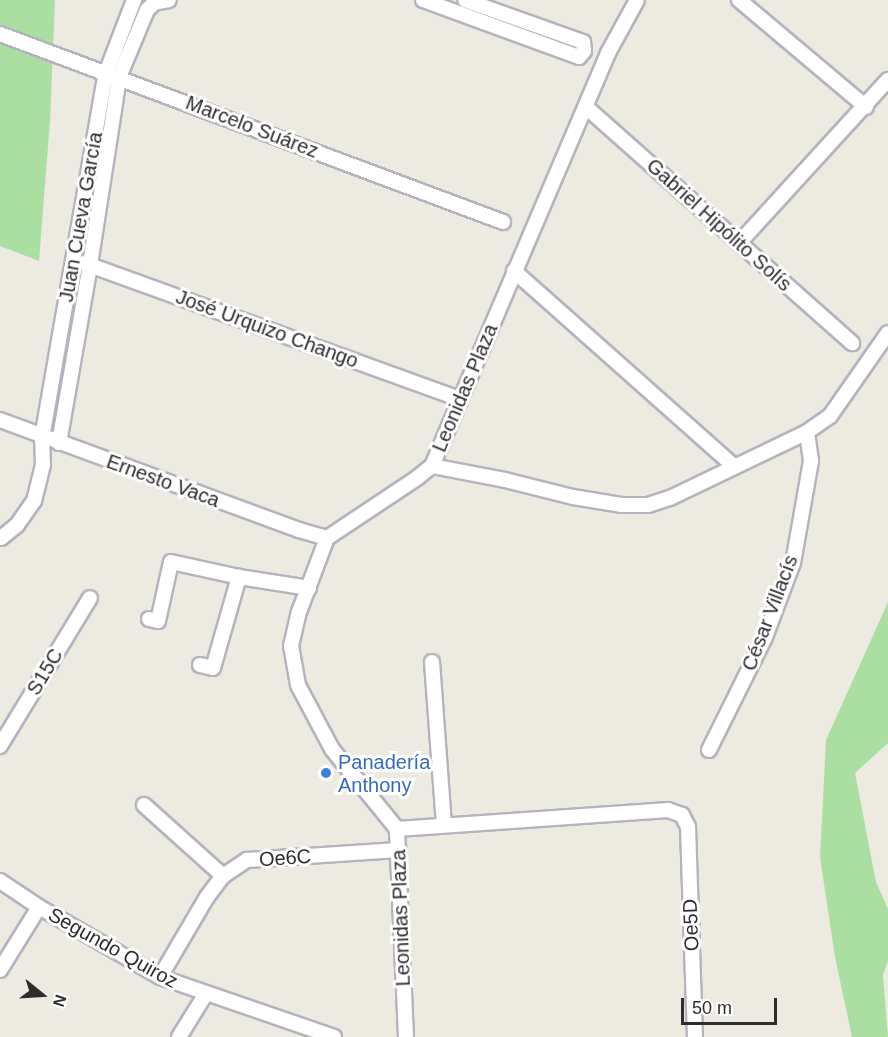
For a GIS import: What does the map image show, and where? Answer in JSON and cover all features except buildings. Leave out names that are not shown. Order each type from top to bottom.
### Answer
[{"type":"street","name":"Juan Cueva García","points":[[2,538],[17,525],[34,501],[43,465],[42,438],[74,260],[112,75],[134,0]]},
{"type":"street","name":"Juan Cueva García","points":[[59,443],[90,265],[112,75],[147,10],[154,3],[170,0]]},
{"type":"street","points":[[423,0],[579,57],[584,51],[583,42],[465,0]]},
{"type":"street","name":"Leonidas Plaza","points":[[406,1037],[399,850],[396,829],[332,749],[298,685],[292,665],[291,646],[299,612],[327,538],[432,466],[608,53],[637,0]]},
{"type":"street","points":[[739,0],[866,107]]},
{"type":"street","name":"Marcelo Suárez","points":[[0,34],[503,222]]},
{"type":"street","points":[[739,243],[866,107],[888,80]]},
{"type":"street","name":"Gabriel Hipólito Solís","points":[[586,107],[852,343]]},
{"type":"street","name":"José Urquizo Chango","points":[[74,260],[460,399]]},
{"type":"street","points":[[514,271],[734,466]]},
{"type":"street","points":[[432,466],[622,505],[648,504],[670,498],[807,432],[830,416],[888,333]]},
{"type":"street","name":"Ernesto Vaca","points":[[0,420],[42,438],[327,538]]},
{"type":"street","name":"César Villacís","points":[[710,750],[765,637],[793,563],[811,461],[807,432]]},
{"type":"street","points":[[149,619],[158,621],[171,562],[239,578],[309,588]]},
{"type":"street","points":[[200,665],[213,668],[239,578]]},
{"type":"street","name":"S15C","points":[[0,746],[90,598]]},
{"type":"street","points":[[396,829],[444,825],[432,662]]},
{"type":"street","points":[[144,805],[223,876]]},
{"type":"street","name":"Oe5D","points":[[444,825],[668,810],[682,815],[688,827],[695,1037]]},
{"type":"street","name":"Oe6C","points":[[160,977],[207,897],[223,876],[247,860],[399,850]]},
{"type":"street","name":"Segundo Quiroz","points":[[0,881],[39,907],[160,977],[205,995],[334,1037]]},
{"type":"street","points":[[0,970],[39,907]]},
{"type":"street","points":[[179,1037],[205,995]]},
{"type":"green space","points":[[0,0],[55,0],[50,121],[39,261],[0,246]]},
{"type":"green space","points":[[888,602],[888,743],[855,773],[876,882],[888,909],[888,961],[883,975],[888,1037],[852,1037],[835,957],[820,857],[826,740]]},
{"type":"place","name":"Panadería Anthony","points":[[326,773]]}]
